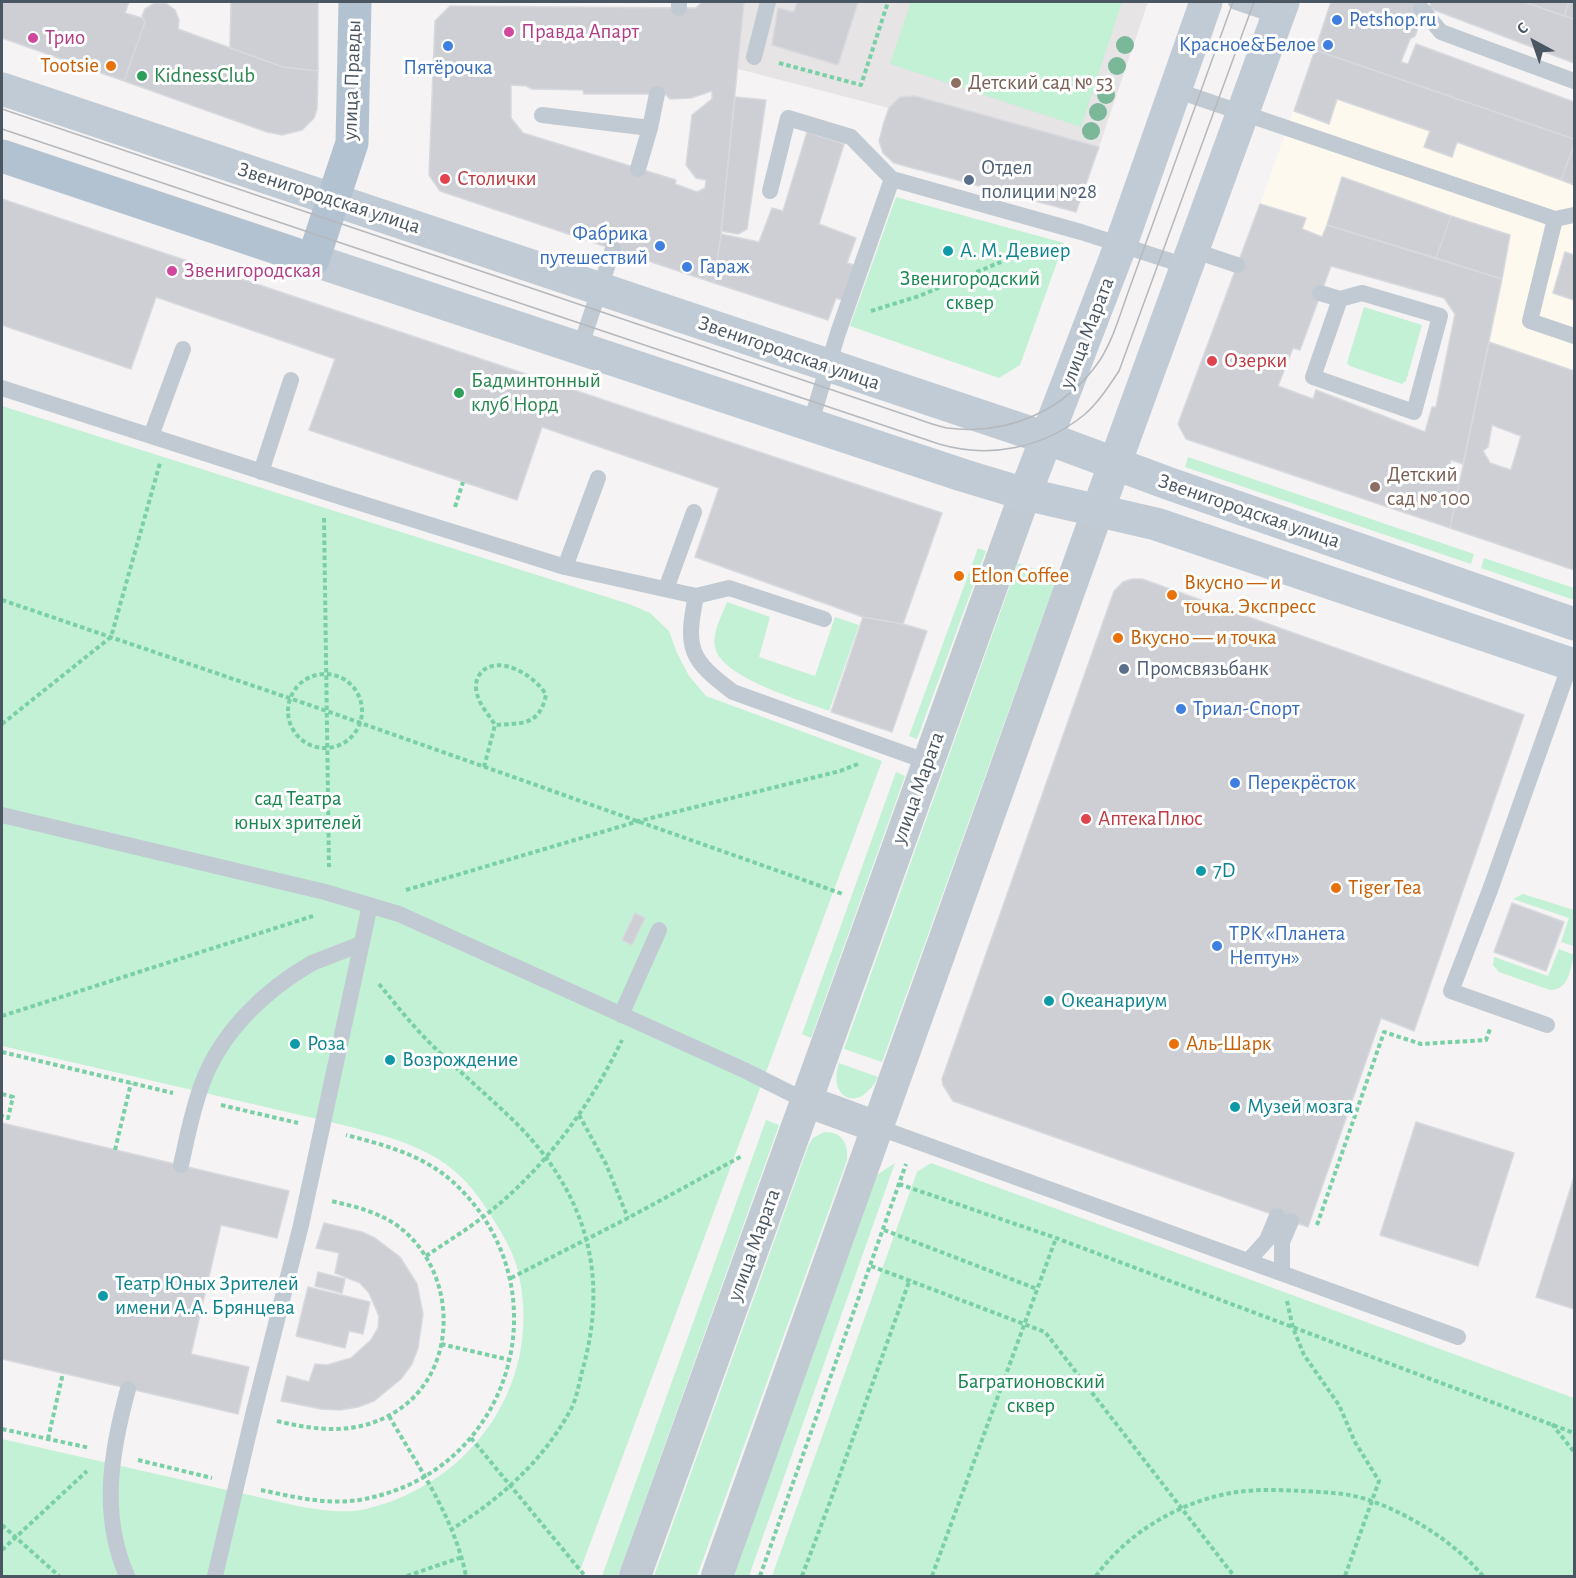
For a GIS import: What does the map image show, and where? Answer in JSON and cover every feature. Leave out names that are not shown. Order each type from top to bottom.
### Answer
[{"type":"main road","name":"улица Правды","points":[[313,260],[352,142],[355,2]]},
{"type":"main road","name":"Звенигородская улица","points":[[2,156],[313,260]]},
{"type":"street","name":"улица Марата","points":[[635,1576],[1025,494],[1121,244],[1206,2]]},
{"type":"street","points":[[717,1576],[1098,510],[1280,9]]},
{"type":"street","name":"Звенигородская улица","points":[[2,89],[1046,438],[1575,624]]},
{"type":"street","name":"Звенигородская улица","points":[[313,260],[965,476],[1025,494],[1156,524],[1573,661]]},
{"type":"street","points":[[806,1101],[877,1127]]},
{"type":"lane","points":[[754,57],[768,2]]},
{"type":"lane","points":[[1236,2],[1280,9]]},
{"type":"lane","points":[[1421,8],[1441,32],[1575,81]]},
{"type":"lane","points":[[1175,90],[1556,219],[1575,215]]},
{"type":"lane","points":[[638,169],[657,94]]},
{"type":"lane","points":[[542,115],[650,128]]},
{"type":"lane","points":[[770,191],[788,118],[852,137],[892,179],[1121,244],[1237,265]]},
{"type":"lane","points":[[810,425],[842,321],[892,179]]},
{"type":"lane","points":[[1556,219],[1530,321],[1575,336]]},
{"type":"lane","points":[[580,348],[613,249]]},
{"type":"lane","points":[[1320,293],[1340,299],[1362,293],[1440,316],[1414,412],[1313,377],[1340,299]]},
{"type":"lane","points":[[158,439],[183,349]]},
{"type":"lane","points":[[261,472],[291,380]]},
{"type":"lane","points":[[2,388],[328,494],[565,567],[696,596],[729,588],[824,619]]},
{"type":"lane","points":[[565,567],[598,478]]},
{"type":"lane","points":[[666,589],[694,512]]},
{"type":"lane","points":[[696,596],[691,620],[691,647],[707,672],[733,692],[928,762]]},
{"type":"lane","points":[[1547,1024],[1451,991],[1573,661]]},
{"type":"lane","points":[[2,815],[325,892],[399,914],[744,1070],[806,1101]]},
{"type":"lane","points":[[215,1576],[307,1196],[370,905]]},
{"type":"lane","points":[[626,1017],[659,930]]},
{"type":"lane","points":[[181,1165],[191,1117],[202,1082],[237,1025],[285,978],[312,963],[359,952]]},
{"type":"lane","points":[[877,1127],[1458,1337]]},
{"type":"lane","points":[[1248,1261],[1284,1219],[1282,1273]]},
{"type":"lane","points":[[127,1576],[114,1532],[111,1466],[116,1435],[128,1389]]},
{"type":"path","points":[[754,57],[861,85],[888,2]]},
{"type":"path","points":[[842,321],[919,296],[1053,240],[1081,232]]},
{"type":"path","points":[[2,724],[111,637],[158,439]]},
{"type":"path","points":[[2,1016],[320,914],[329,877],[324,508],[328,494]]},
{"type":"path","points":[[2,600],[327,711],[843,894]]},
{"type":"path","points":[[484,767],[495,725],[478,697],[477,678],[485,668],[496,665],[520,671],[534,678],[546,694],[544,705],[537,717],[528,722],[495,725]]},
{"type":"path","points":[[327,674],[342,678],[354,687],[363,708],[361,724],[356,734],[338,747],[327,749],[309,746],[295,734],[288,717],[290,699],[301,683],[318,675],[327,674]]},
{"type":"path","points":[[370,905],[392,894],[639,821],[840,771],[896,750]]},
{"type":"path","points":[[359,952],[434,1048],[520,1128],[545,1157],[572,1202],[588,1239],[594,1277],[594,1315],[585,1360],[571,1410],[541,1456],[511,1486],[479,1512],[452,1529]]},
{"type":"path","points":[[1298,1279],[1384,1032],[1421,1044],[1486,1040],[1500,1007]]},
{"type":"path","points":[[426,1256],[483,1218],[518,1187],[545,1157],[579,1115],[597,1088],[626,1017]]},
{"type":"path","points":[[115,1150],[131,1083]]},
{"type":"path","points":[[2,1094],[13,1097],[8,1118],[2,1116]]},
{"type":"path","points":[[579,1115],[606,1164],[628,1218]]},
{"type":"path","points":[[511,1278],[742,1156]]},
{"type":"path","points":[[760,1576],[872,1266],[907,1159]]},
{"type":"path","points":[[899,1184],[1056,1239],[1575,1433]]},
{"type":"path","points":[[253,1415],[323,1430],[368,1424],[390,1416],[410,1400],[424,1384],[436,1363],[441,1344],[445,1321],[437,1275],[426,1256],[411,1238],[395,1224],[375,1213],[307,1196]]},
{"type":"path","points":[[884,1230],[1037,1289]]},
{"type":"path","points":[[932,1576],[1056,1239]]},
{"type":"path","points":[[872,1266],[1045,1332],[1234,1576]]},
{"type":"path","points":[[1282,1273],[1293,1328],[1304,1355],[1339,1405],[1355,1442],[1379,1482],[1345,1576]]},
{"type":"path","points":[[802,1576],[910,1279]]},
{"type":"path","points":[[441,1344],[510,1360]]},
{"type":"path","points":[[48,1439],[63,1373]]},
{"type":"path","points":[[390,1416],[442,1506],[462,1557],[466,1576]]},
{"type":"path","points":[[1552,1424],[1575,1452]]},
{"type":"path","points":[[471,1438],[585,1576]]},
{"type":"path","points":[[2,1550],[91,1468]]},
{"type":"path","points":[[1096,1576],[1110,1556],[1143,1529],[1182,1508],[1238,1492],[1270,1490],[1323,1492],[1373,1501],[1413,1520],[1449,1544],[1483,1576]]},
{"type":"path","points":[[2,1525],[59,1576]]},
{"type":"path","points":[[407,1576],[462,1557]]},
{"type":"shaded area","name":"Детский сад № 53","points":[[744,2],[1148,2],[1099,147],[915,96],[900,97],[889,108],[738,69]]},
{"type":"shaded area","points":[[1315,50],[1574,139],[1574,371],[1489,342],[1502,279],[1327,225],[1322,237],[1302,229],[1306,217],[1260,204]]},
{"type":"green space","points":[[911,2],[1122,2],[1081,127],[890,64]]},
{"type":"green space","name":"Звенигородский сквер","points":[[896,197],[1064,243],[1020,365],[999,378],[850,326]]},
{"type":"green space","points":[[1364,307],[1422,325],[1406,381],[1402,384],[1347,363]]},
{"type":"green space","name":"сад Театра юных зрителей","points":[[2,406],[629,604],[650,613],[669,631],[689,676],[706,696],[882,761],[578,1576],[2,1576],[2,1439],[302,1507],[342,1511],[366,1509],[405,1496],[440,1476],[469,1450],[493,1420],[511,1385],[521,1348],[523,1308],[515,1260],[487,1209],[459,1175],[446,1164],[418,1148],[339,1124],[2,1046]]},
{"type":"green space","points":[[1188,457],[1474,554],[1471,564],[1185,467]]},
{"type":"green space","points":[[978,548],[986,551],[917,739],[909,736]]},
{"type":"green space","points":[[1484,558],[1574,588],[1574,600],[1481,568]]},
{"type":"green space","points":[[1018,563],[1057,577],[882,1062],[844,1049]]},
{"type":"green space","points":[[727,602],[770,617],[759,657],[815,676],[835,617],[859,625],[829,711],[746,678],[731,669],[720,658],[714,641]]},
{"type":"green space","points":[[896,772],[905,776],[811,1038],[802,1034]]},
{"type":"green space","points":[[1523,894],[1574,910],[1574,946],[1561,942],[1569,918],[1513,899]]},
{"type":"green space","points":[[1559,949],[1574,955],[1568,978],[1561,987],[1556,989],[1550,990],[1499,972],[1493,965],[1494,957],[1548,976]]},
{"type":"green space","points":[[839,1063],[878,1077],[863,1095],[855,1098],[847,1097],[841,1093],[838,1086],[836,1075]]},
{"type":"green space","points":[[766,1120],[779,1125],[618,1576],[602,1576]]},
{"type":"green space","points":[[824,1132],[830,1132],[843,1139],[847,1148],[847,1160],[697,1576],[654,1576],[809,1144],[813,1138]]},
{"type":"green space","points":[[895,1163],[749,1576],[733,1576],[877,1175]]},
{"type":"green space","name":"Багратионовский сквер","points":[[931,1163],[1574,1398],[1574,1576],[772,1576],[917,1172]]},
{"type":"building","points":[[2,2],[129,2],[125,13],[142,18],[145,22],[124,81],[2,38]]},
{"type":"building","points":[[231,2],[318,2],[318,71],[283,67],[230,48]]},
{"type":"building","points":[[702,2],[744,2],[714,283],[440,191],[429,175],[435,21],[450,6],[696,8]],"holes":[[[511,85],[526,86],[532,89],[583,90],[584,94],[665,94],[670,99],[691,98],[712,91],[712,99],[692,115],[686,165],[696,178],[706,180],[705,188],[697,192],[675,184],[676,180],[523,133],[511,118]]]},
{"type":"building","points":[[797,2],[858,2],[838,65],[772,45],[778,8],[794,12]]},
{"type":"building","points":[[1331,2],[1423,2],[1422,17],[1401,62],[1408,64],[1416,44],[1574,102],[1574,139],[1315,50]]},
{"type":"building","points":[[1431,2],[1524,2],[1574,19],[1574,63],[1429,8]]},
{"type":"building","points":[[1524,2],[1569,2],[1564,16]]},
{"type":"building","points":[[1569,2],[1574,2],[1574,19],[1564,16]]},
{"type":"building","points":[[160,3],[167,4],[175,10],[179,20],[178,29],[283,67],[318,71],[317,109],[314,118],[302,130],[282,135],[267,132],[124,81],[145,22],[142,16],[145,9]]},
{"type":"building","points":[[1315,50],[1574,139],[1574,145],[1561,180],[1457,142],[1452,157],[1424,147],[1430,131],[1337,99],[1329,124],[1294,111]]},
{"type":"building","points":[[915,96],[1099,147],[1076,212],[894,163],[883,153],[879,141],[884,122],[889,108],[900,97]]},
{"type":"building","points":[[735,97],[766,100],[747,229],[738,234],[721,231]]},
{"type":"building","points":[[807,132],[844,144],[819,224],[856,238],[847,263],[854,265],[842,300],[836,298],[828,320],[714,283],[721,234],[759,242],[772,208],[783,211]]},
{"type":"building","points":[[1574,145],[1574,185],[1561,180]]},
{"type":"building","points":[[1342,177],[1451,216],[1436,258],[1327,225]]},
{"type":"building","points":[[2,199],[942,513],[903,624],[863,617],[695,557],[719,488],[542,427],[517,500],[309,430],[335,359],[156,297],[131,369],[2,325]]},
{"type":"building","points":[[1260,204],[1306,218],[1302,229],[1322,237],[1327,225],[1502,279],[1463,464],[1451,460],[1446,479],[1459,483],[1450,528],[1186,439],[1178,424]],"holes":[[[1331,266],[1444,298],[1455,314],[1436,407],[1432,407],[1425,432],[1316,390],[1313,399],[1278,386],[1293,348],[1300,350]]]},
{"type":"building","points":[[1451,216],[1510,235],[1502,279],[1436,258]]},
{"type":"building","points":[[1565,252],[1574,255],[1574,300],[1553,293]]},
{"type":"building","points":[[1489,342],[1574,371],[1574,570],[1450,528]],"holes":[[[1492,425],[1521,436],[1511,470],[1490,463],[1483,451],[1488,447]]]},
{"type":"building","name":"ТРК «Планета Нептун»","points":[[1142,579],[1524,715],[1414,1031],[1381,1018],[1308,1227],[953,1101],[943,1085],[942,1079],[1114,591],[1123,582]]},
{"type":"building","points":[[863,617],[927,631],[892,732],[831,712]]},
{"type":"building","points":[[1512,903],[1564,922],[1546,971],[1494,952]]},
{"type":"building","points":[[635,913],[645,918],[632,945],[622,940]]},
{"type":"building","points":[[1416,1122],[1514,1153],[1478,1266],[1380,1235]]},
{"type":"building","name":"Театр Юных Зрителей имени А.А. Брянцева","points":[[2,1123],[289,1191],[277,1238],[221,1225],[191,1354],[249,1367],[238,1414],[2,1359]]},
{"type":"building","points":[[1574,1177],[1574,1309],[1536,1297]]},
{"type":"building","points":[[324,1223],[362,1232],[375,1238],[400,1257],[417,1284],[423,1314],[418,1348],[412,1364],[401,1379],[374,1401],[340,1410],[321,1409],[281,1401],[287,1376],[309,1382],[315,1364],[327,1365],[351,1358],[371,1340],[378,1328],[379,1316],[369,1293],[360,1283],[335,1273],[339,1253],[316,1248]]},
{"type":"building","points":[[318,1272],[345,1279],[342,1293],[315,1286]]},
{"type":"building","points":[[308,1287],[370,1302],[363,1334],[349,1331],[345,1348],[296,1336]]},
{"type":"tram line","points":[[2,109],[930,423],[947,428],[992,428],[1034,416],[1053,406],[1086,378],[1105,352],[1233,2]]},
{"type":"tram line","points":[[2,129],[939,444],[958,448],[996,450],[1034,443],[1068,426],[1094,405],[1119,371],[1254,2]]},
{"type":"place","name":"Petshop.ru","points":[[1337,20]]},
{"type":"place","name":"Правда Апарт","points":[[509,32]]},
{"type":"place","name":"Трио","points":[[33,38]]},
{"type":"place","name":"Красное&Белое","points":[[1328,45]]},
{"type":"place","name":"Пятёрочка","points":[[448,46]]},
{"type":"place","name":"Tootsie","points":[[111,66]]},
{"type":"place","name":"KidnessClub","points":[[142,76]]},
{"type":"place","name":"Детский сад № 53","points":[[956,83]]},
{"type":"place","name":"Столички","points":[[445,179]]},
{"type":"place","name":"Отдел полиции №28","points":[[969,180]]},
{"type":"place","name":"Фабрика путешествий","points":[[660,246]]},
{"type":"place","name":"А. М. Девиер","points":[[948,251]]},
{"type":"place","name":"Гараж","points":[[687,267]]},
{"type":"place","name":"Звенигородская","points":[[172,271]]},
{"type":"place","name":"Озерки","points":[[1212,361]]},
{"type":"place","name":"Бадминтонный клуб Норд","points":[[459,393]]},
{"type":"place","name":"Детский сад № 100","points":[[1375,487]]},
{"type":"place","name":"Etlon Coffee","points":[[959,576]]},
{"type":"place","name":"Вкусно — и точка. Экспресс","points":[[1172,595]]},
{"type":"place","name":"Вкусно — и точка","points":[[1118,638]]},
{"type":"place","name":"Промсвязьбанк","points":[[1124,669]]},
{"type":"place","name":"Триал-Спорт","points":[[1181,709]]},
{"type":"place","name":"Перекрёсток","points":[[1235,783]]},
{"type":"place","name":"АптекаПлюс","points":[[1086,819]]},
{"type":"place","name":"7D","points":[[1201,871]]},
{"type":"place","name":"Tiger Tea","points":[[1336,888]]},
{"type":"place","name":"ТРК «Планета Нептун»","points":[[1217,946]]},
{"type":"place","name":"Океанариум","points":[[1049,1001]]},
{"type":"place","name":"Роза","points":[[295,1044]]},
{"type":"place","name":"Аль-Шарк","points":[[1174,1044]]},
{"type":"place","name":"Возрождение","points":[[390,1060]]},
{"type":"place","name":"Музей мозга","points":[[1235,1107]]},
{"type":"place","name":"Театр Юных Зрителей имени А.А. Брянцева","points":[[103,1296]]}]
